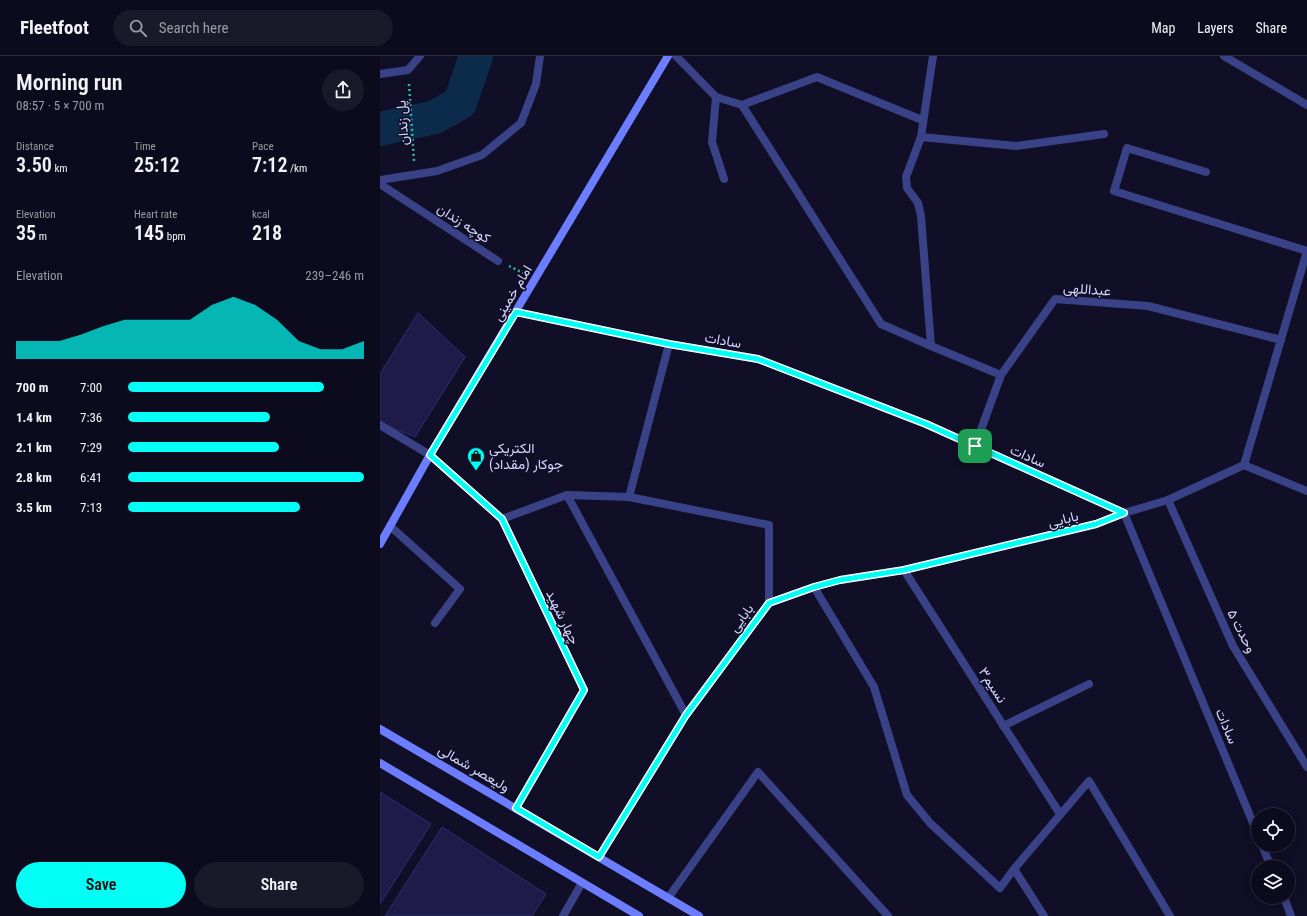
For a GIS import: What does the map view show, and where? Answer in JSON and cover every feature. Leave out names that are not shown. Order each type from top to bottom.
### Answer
[{"type":"main road","name":"امام خمینی","points":[[380,544],[430,455],[668,56]]},
{"type":"main road","name":"ولیعصر شمالی","points":[[380,729],[699,916]]},
{"type":"main road","points":[[380,763],[639,916]]},
{"type":"street","points":[[380,74],[408,70],[420,56]]},
{"type":"street","points":[[380,180],[416,175],[482,155],[521,124],[536,84],[540,56]]},
{"type":"street","points":[[676,56],[716,97],[742,105],[817,77],[922,120]]},
{"type":"street","points":[[931,346],[921,216],[918,203],[907,188],[906,177],[921,137],[922,120],[933,56]]},
{"type":"street","points":[[1224,56],[1307,105]]},
{"type":"street","points":[[716,97],[712,142],[724,179]]},
{"type":"street","points":[[742,105],[881,324],[1001,375]]},
{"type":"street","points":[[921,137],[1016,146],[1104,134]]},
{"type":"street","points":[[1206,172],[1127,148],[1114,191],[1307,251],[1244,466],[1307,491]]},
{"type":"street","name":"کوچه زندان","points":[[380,184],[498,261]]},
{"type":"street","name":"عبداللهی","points":[[975,446],[1001,375],[1055,299],[1148,306],[1281,340]]},
{"type":"street","name":"سادات","points":[[516,312],[669,344],[758,359],[926,424],[1124,513],[1251,818]]},
{"type":"street","points":[[629,497],[669,344]]},
{"type":"street","name":"چهار شهید","points":[[380,425],[430,455],[502,519],[584,690],[516,808]]},
{"type":"street","name":"بابایی","points":[[599,857],[686,715],[769,603],[814,587],[840,580],[904,570],[1096,524],[1124,513],[1168,500],[1244,466]]},
{"type":"street","points":[[567,495],[686,715]]},
{"type":"street","points":[[502,519],[567,495],[629,497],[769,525],[769,603]]},
{"type":"street","name":"وحدت ۵","points":[[1168,500],[1232,646],[1307,767]]},
{"type":"street","points":[[390,526],[460,589],[435,623]]},
{"type":"street","name":"نسیم۳","points":[[904,570],[1060,814]]},
{"type":"street","points":[[814,587],[874,687],[907,795],[930,823],[1000,888],[1014,869],[1089,781],[1170,916]]},
{"type":"street","points":[[1003,726],[1088,684]]},
{"type":"street","points":[[668,898],[758,772],[888,916]]},
{"type":"street","points":[[1014,869],[1044,916]]},
{"type":"street","points":[[562,916],[582,883]]},
{"type":"street","points":[[1287,904],[1292,916]]},
{"type":"path","name":"پل زندان","points":[[408,70],[416,175]]},
{"type":"path","name":"کوچه زندان","points":[[498,261],[536,279]]},
{"type":"building","points":[[418,313],[465,357],[415,437],[380,423],[380,374]]},
{"type":"building","points":[[380,792],[431,824],[380,904]]},
{"type":"building","points":[[442,827],[546,894],[532,916],[385,916]]},
{"type":"waterway","points":[[380,129],[435,117],[460,103],[476,56]]},
{"type":"place","name":"الکتریکی جوکار (مقداد)","points":[[476,471]]},
{"type":"route","points":[[516,312],[669,344],[758,359],[926,424],[975,446],[1124,513],[1096,524],[904,570],[840,580],[780,598],[769,603],[686,715],[599,857],[516,808],[584,690],[502,519],[430,455],[516,312]]}]
